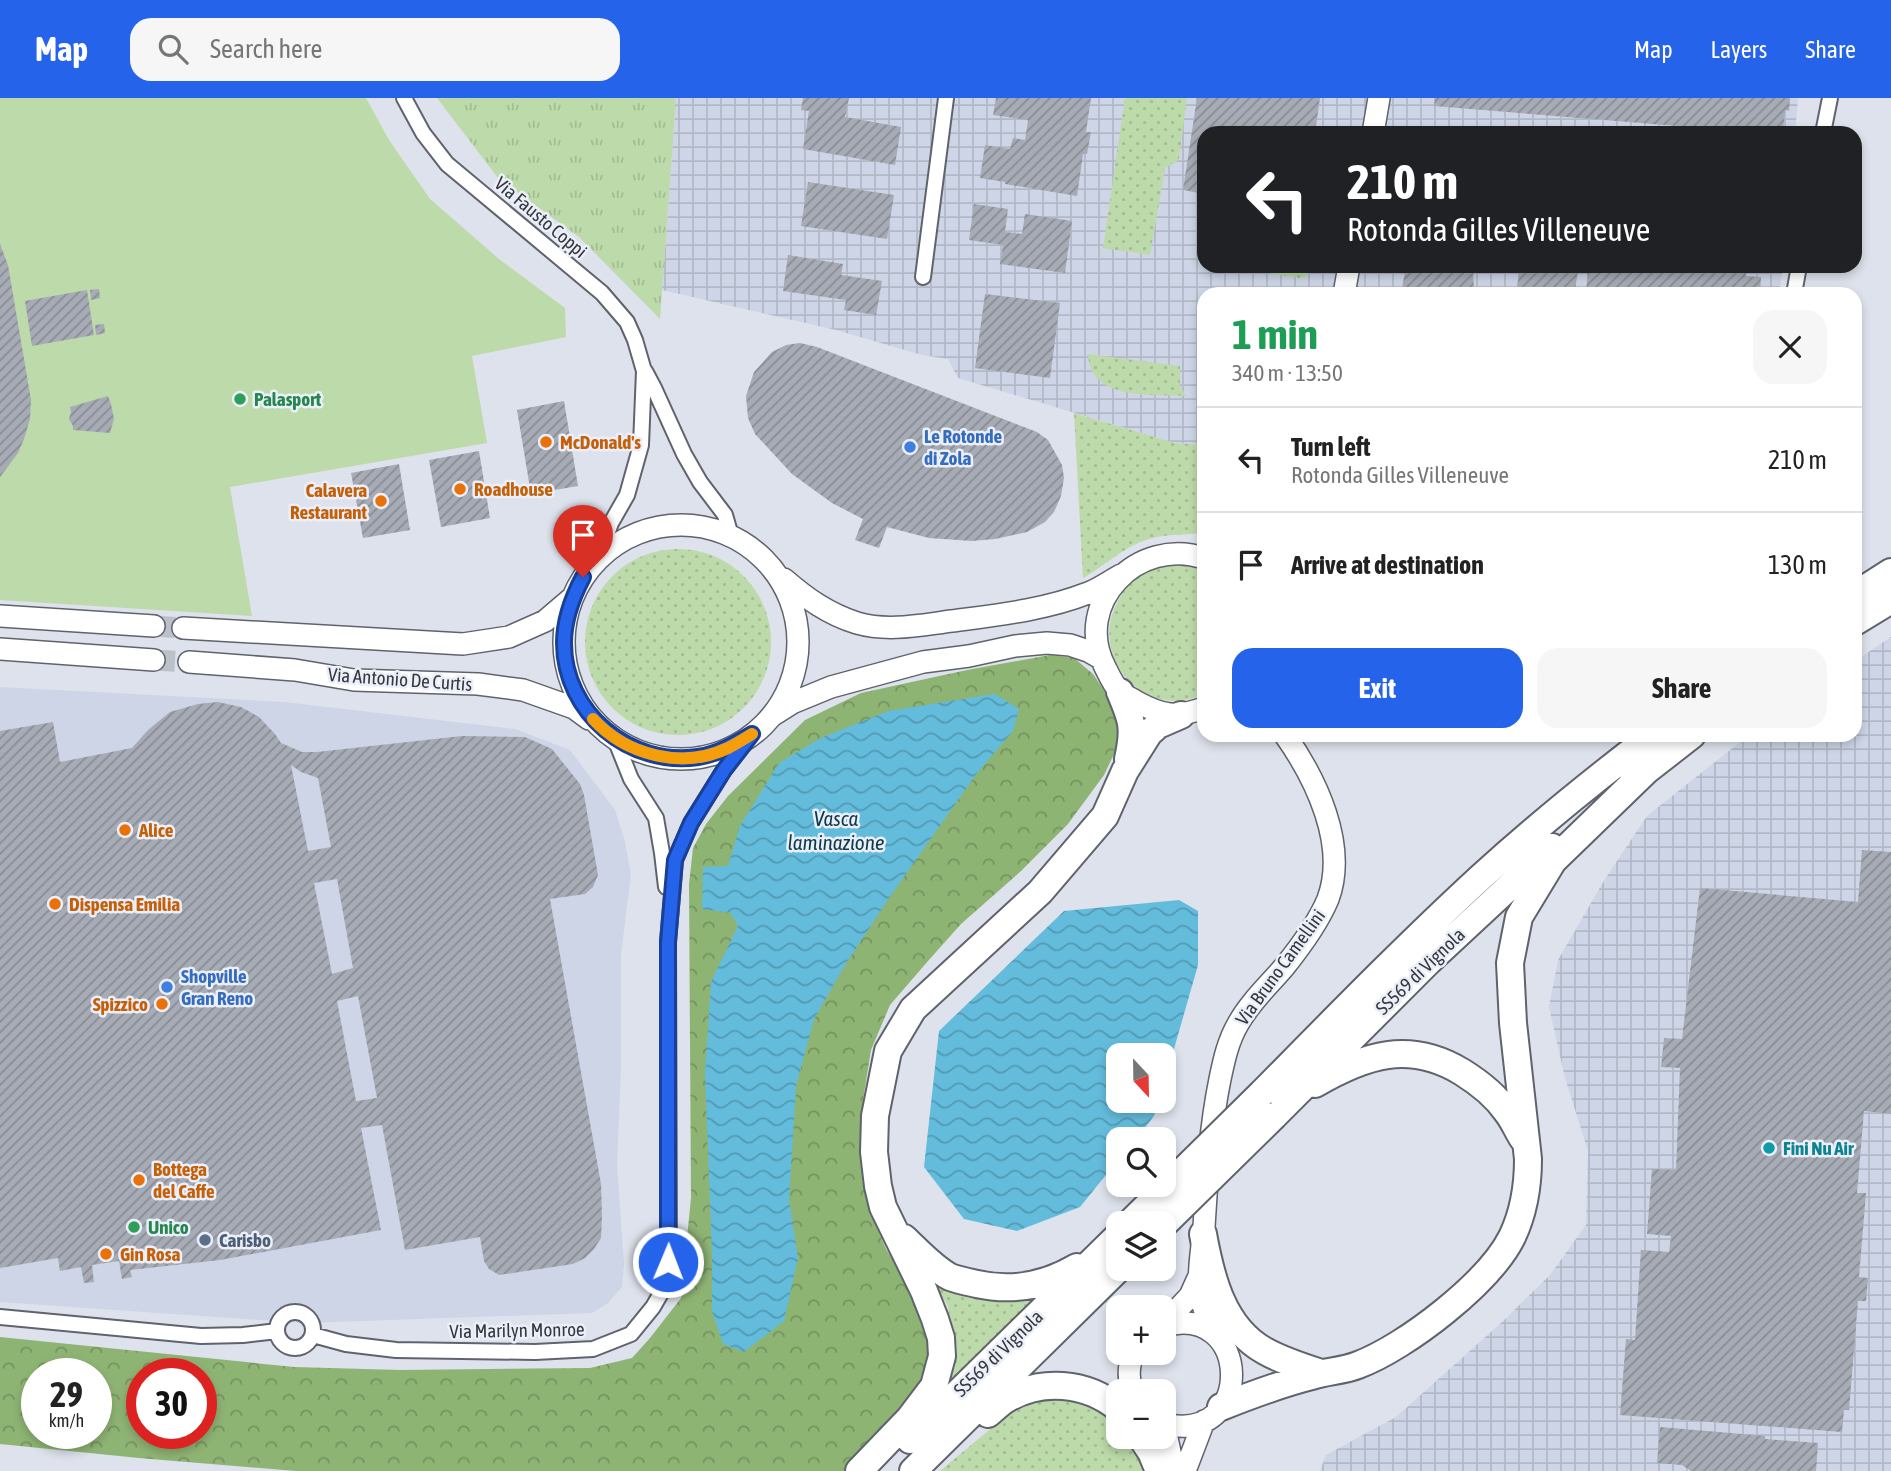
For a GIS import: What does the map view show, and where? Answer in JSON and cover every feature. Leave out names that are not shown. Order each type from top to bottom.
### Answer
[{"type":"highway","points":[[1862,591],[1891,572]]},
{"type":"highway","points":[[1862,618],[1891,600]]},
{"type":"highway","points":[[1120,692],[1133,731],[1125,771]]},
{"type":"highway","points":[[859,1471],[909,1419],[934,1386],[942,1356],[941,1338],[935,1319],[883,1207],[878,1186],[874,1152],[875,1116],[888,1051],[914,1009],[1040,892],[1105,816],[1125,771],[1149,733],[1158,725],[1195,712]]},
{"type":"highway","name":"SS569 di Vignola","points":[[1176,1211],[1275,1103],[1398,956],[1483,875],[1644,742]]},
{"type":"highway","name":"SS569 di Vignola","points":[[1147,1211],[1275,1103],[1557,842],[1683,742]]},
{"type":"highway","points":[[1212,1414],[1271,1388],[1356,1366],[1394,1348],[1451,1305],[1499,1257],[1512,1237],[1523,1209],[1528,1182],[1510,963],[1519,917],[1553,861],[1647,770]]},
{"type":"highway","points":[[1275,1103],[1335,1073],[1375,1057],[1415,1054],[1451,1065],[1486,1089],[1506,1111],[1526,1146]]},
{"type":"highway","points":[[895,1230],[933,1265],[951,1277],[994,1288],[1020,1288],[1044,1283],[1082,1264],[1106,1245]]},
{"type":"highway","points":[[1203,1234],[1217,1289],[1229,1317],[1243,1335],[1262,1350],[1321,1373]]},
{"type":"highway","name":"SS569 di Vignola","points":[[878,1471],[1106,1248]]},
{"type":"highway","name":"SS569 di Vignola","points":[[919,1466],[1106,1281]]},
{"type":"highway","points":[[919,1466],[1006,1400],[1037,1387],[1065,1385],[1106,1396]]},
{"type":"highway","points":[[1149,1449],[1159,1471]]},
{"type":"street","name":"Via Fausto Coppi","points":[[404,98],[423,133],[447,164],[602,293],[627,322],[645,371],[684,454],[700,482],[725,515],[731,536]]},
{"type":"street","points":[[923,277],[946,98]]},
{"type":"street","points":[[1374,126],[1379,98]]},
{"type":"street","points":[[1824,126],[1829,98]]},
{"type":"street","name":"Via Fausto Coppi","points":[[598,559],[611,523],[627,495],[641,445],[645,371]]},
{"type":"street","points":[[772,569],[792,604],[796,624],[795,664],[790,684],[781,702],[752,734],[727,749],[699,757],[670,758],[641,752],[609,734],[586,711],[574,691],[566,668],[565,621],[572,598],[583,577],[598,559],[631,536],[651,529],[671,525],[692,526],[731,536],[746,545],[816,606],[839,617],[880,628],[901,628],[987,617],[1060,603],[1091,592],[1138,562],[1159,555],[1197,552]]},
{"type":"street","points":[[1181,553],[1197,556]]},
{"type":"street","points":[[1121,575],[1107,593],[1098,614],[1096,636],[1100,658],[1110,679],[1120,692],[1154,710],[1195,712]]},
{"type":"street","name":"Via Antonio De Curtis","points":[[183,628],[463,644],[509,637],[545,621],[572,598]]},
{"type":"street","points":[[0,616],[154,626]]},
{"type":"street","points":[[769,718],[792,703],[831,687],[923,662],[1047,643],[1070,645],[1100,658]]},
{"type":"street","points":[[0,649],[154,660]]},
{"type":"street","name":"Via Antonio De Curtis","points":[[189,662],[295,670],[354,680],[478,684],[523,690],[574,708],[609,734]]},
{"type":"street","name":"Via Marilyn Monroe","points":[[609,734],[631,779],[656,818],[669,920]]},
{"type":"street","name":"Via Marilyn Monroe","points":[[313,1335],[346,1344],[396,1350],[535,1352],[593,1349],[631,1334],[653,1307],[668,1281],[669,920],[675,860],[691,823],[724,770],[752,734]]},
{"type":"street","name":"Via Bruno Camellini","points":[[1199,1276],[1216,1098],[1225,1054],[1237,1025],[1314,926],[1328,897],[1335,858],[1325,808],[1311,776],[1290,742]]},
{"type":"street","points":[[1176,1312],[1190,1296],[1199,1276]]},
{"type":"street","points":[[1185,1471],[1212,1414],[1227,1398],[1233,1376],[1232,1365],[1223,1344],[1207,1319],[1199,1276]]},
{"type":"street","points":[[299,1312],[309,1318],[314,1329],[306,1345],[295,1349],[283,1344],[277,1331],[282,1317],[287,1313],[299,1312]]},
{"type":"street","points":[[0,1317],[201,1336],[277,1331]]},
{"type":"street","points":[[1176,1323],[1201,1327],[1223,1344]]},
{"type":"street","points":[[1176,1425],[1184,1426],[1212,1414]]},
{"type":"street","points":[[1169,1449],[1174,1471]]},
{"type":"shaded area","points":[[676,98],[1798,98],[1796,126],[1197,126],[1197,273],[1782,273],[1780,287],[1197,287],[1197,445],[1175,443],[958,378],[948,359],[922,355],[836,330],[662,290]]},
{"type":"shaded area","points":[[1891,637],[1891,1471],[1320,1471],[1326,1455],[1396,1417],[1501,1323],[1550,1275],[1586,1225],[1588,1151],[1565,1078],[1549,1007],[1558,960],[1605,879],[1647,816],[1740,742],[1862,742],[1862,656]]},
{"type":"shaded area","points":[[0,687],[284,702],[515,729],[570,750],[615,810],[631,874],[621,955],[617,1166],[624,1264],[622,1287],[608,1303],[592,1313],[305,1323],[0,1302]]},
{"type":"green space","name":"Palasport","points":[[0,98],[366,98],[389,140],[430,199],[499,259],[565,308],[566,337],[472,356],[487,443],[230,487],[252,616],[0,600]]},
{"type":"green space","points":[[437,98],[676,98],[660,319],[579,237],[498,178]]},
{"type":"green space","points":[[1125,98],[1187,98],[1179,160],[1165,168],[1150,255],[1103,248]]},
{"type":"green space","points":[[1266,273],[1308,273],[1306,277]]},
{"type":"green space","points":[[1088,354],[1180,366],[1180,386],[1186,396],[1141,394],[1111,387],[1099,380],[1091,369]]},
{"type":"green space","points":[[1074,413],[1175,443],[1197,445],[1197,533],[1163,536],[1140,542],[1083,578]]},
{"type":"green space","points":[[678,549],[713,556],[743,577],[764,607],[771,642],[764,677],[743,707],[713,728],[678,735],[643,728],[613,707],[592,677],[585,642],[592,607],[613,577],[643,556]]},
{"type":"green space","points":[[1165,566],[1188,566],[1197,569],[1197,696],[1181,700],[1160,699],[1141,691],[1125,677],[1115,659],[1110,639],[1111,617],[1125,589],[1144,573]]},
{"type":"green space","points":[[1050,655],[1074,658],[1093,674],[1106,693],[1116,715],[1120,734],[1104,775],[1068,824],[1021,871],[961,924],[928,961],[890,1005],[871,1050],[863,1100],[863,1165],[869,1209],[886,1249],[909,1286],[932,1349],[926,1378],[904,1410],[845,1471],[296,1471],[50,1449],[112,1449],[112,1358],[21,1358],[21,1446],[0,1444],[0,1337],[206,1358],[126,1358],[126,1449],[217,1449],[217,1359],[294,1367],[400,1370],[590,1368],[632,1358],[681,1298],[691,1198],[689,884],[693,848],[706,824],[728,796],[805,720],[861,693]]},
{"type":"green space","points":[[919,1263],[1043,1291],[948,1387],[957,1348],[947,1304]]},
{"type":"green space","points":[[1047,1397],[1088,1400],[1106,1410],[1106,1449],[1140,1449],[1152,1471],[940,1471],[1007,1415]]},
{"type":"water","name":"Vasca laminazione","points":[[995,694],[1019,709],[1013,731],[977,773],[891,895],[845,965],[814,1019],[796,1086],[789,1200],[798,1258],[784,1321],[744,1352],[723,1344],[712,1311],[705,1073],[711,982],[738,926],[731,913],[702,909],[703,867],[728,866],[740,826],[779,763],[821,738],[888,711]]},
{"type":"water","points":[[1179,900],[1198,911],[1198,965],[1176,1043],[1106,1043],[1106,1113],[1155,1113],[1145,1127],[1106,1127],[1106,1175],[1080,1207],[1017,1231],[964,1219],[924,1167],[939,1031],[1064,911]]},
{"type":"building","points":[[803,98],[849,98],[845,117],[901,127],[895,165],[803,149],[809,111],[801,110]]},
{"type":"building","points":[[996,98],[1091,98],[1086,132],[1091,132],[1087,154],[1083,154],[1077,196],[980,178],[985,145],[1010,149],[1013,138],[1025,140],[1028,120],[993,115]]},
{"type":"building","points":[[1197,98],[1320,98],[1316,126],[1197,126],[1197,193],[1183,190]]},
{"type":"building","points":[[1435,98],[1790,98],[1789,111],[1785,110],[1784,126],[1678,126],[1434,106]]},
{"type":"building","points":[[808,182],[894,195],[887,239],[801,226]]},
{"type":"building","points":[[974,204],[1008,209],[1005,232],[1022,234],[1025,214],[1072,221],[1065,273],[1000,264],[1003,245],[969,240]]},
{"type":"building","points":[[0,244],[8,265],[31,400],[30,419],[24,439],[18,453],[0,477]]},
{"type":"building","points":[[788,255],[843,264],[841,275],[882,281],[876,315],[844,310],[846,300],[783,291]]},
{"type":"building","points":[[1405,273],[1473,273],[1474,287],[1402,287]]},
{"type":"building","points":[[1519,273],[1578,273],[1575,287],[1517,287]]},
{"type":"building","points":[[1588,273],[1746,273],[1746,276],[1761,277],[1760,287],[1586,287]]},
{"type":"building","points":[[99,289],[100,298],[91,300],[90,290]]},
{"type":"building","points":[[87,290],[94,335],[32,346],[25,301]]},
{"type":"building","points":[[985,294],[1060,303],[1050,378],[975,368]]},
{"type":"building","points":[[104,324],[105,333],[96,335],[95,325]]},
{"type":"building","name":"Le Rotonde di Zola","points":[[800,343],[817,347],[1037,432],[1048,440],[1062,465],[1064,478],[1061,496],[1054,512],[1045,522],[1027,532],[995,539],[972,541],[929,538],[887,527],[879,548],[855,540],[863,519],[832,503],[792,474],[755,434],[748,418],[746,396],[754,372],[772,352],[786,345]]},
{"type":"building","points":[[108,396],[114,419],[110,433],[73,430],[69,419],[70,407]]},
{"type":"building","name":"McDonald's","points":[[564,401],[578,486],[531,494],[517,410]]},
{"type":"building","name":"Roadhouse","points":[[479,451],[490,518],[441,527],[429,460]]},
{"type":"building","name":"Calavera Restaurant","points":[[399,464],[410,530],[363,538],[351,473]]},
{"type":"building","name":"Shopville Gran Reno","points":[[218,702],[241,707],[259,717],[281,743],[302,752],[462,736],[525,737],[552,749],[580,784],[598,875],[593,887],[585,894],[550,899],[601,1184],[601,1238],[585,1258],[573,1264],[499,1275],[489,1269],[484,1261],[480,1237],[405,1250],[382,1125],[361,1128],[381,1230],[220,1260],[130,1270],[132,1277],[122,1279],[119,1261],[92,1265],[94,1282],[84,1283],[81,1267],[60,1271],[58,1258],[0,1268],[0,731],[53,722],[60,762],[132,748],[170,712],[198,704]],"holes":[[[291,765],[318,778],[331,847],[308,851]],[[337,879],[353,968],[332,974],[314,883]],[[358,996],[377,1098],[356,1101],[337,1001]]]},
{"type":"building","name":"Fini Nu Air","points":[[1862,850],[1891,852],[1891,1114],[1864,1111],[1857,1193],[1866,1193],[1859,1277],[1868,1278],[1866,1301],[1858,1301],[1849,1410],[1844,1410],[1842,1432],[1620,1415],[1626,1339],[1635,1340],[1641,1250],[1669,1252],[1671,1236],[1647,1234],[1652,1169],[1676,1170],[1680,1068],[1661,1067],[1664,1038],[1682,1039],[1700,888],[1858,902]]},
{"type":"building","points":[[1660,1427],[1818,1443],[1816,1471],[1691,1471],[1682,1465],[1657,1463]]},
{"type":"tunnel","points":[[154,626],[183,628]]},
{"type":"tunnel","points":[[154,660],[189,662]]},
{"type":"slow traffic","points":[[593,719],[615,739],[641,752],[670,758],[699,757],[727,749],[752,734]]},
{"type":"place","name":"Palasport","points":[[240,399]]},
{"type":"place","name":"McDonald's","points":[[546,442]]},
{"type":"place","name":"Le Rotonde di Zola","points":[[910,447]]},
{"type":"place","name":"Roadhouse","points":[[460,489]]},
{"type":"place","name":"Calavera Restaurant","points":[[381,501]]},
{"type":"place","name":"Alice","points":[[125,830]]},
{"type":"place","name":"Dispensa Emilia","points":[[55,904]]},
{"type":"place","name":"Shopville Gran Reno","points":[[167,987]]},
{"type":"place","name":"Spizzico","points":[[162,1004]]},
{"type":"place","name":"Fini Nu Air","points":[[1769,1148]]},
{"type":"place","name":"Bottega del Caffe","points":[[139,1180]]},
{"type":"place","name":"Unico","points":[[134,1227]]},
{"type":"place","name":"Carisbo","points":[[205,1240]]},
{"type":"place","name":"Gin Rosa","points":[[106,1254]]},
{"type":"route","points":[[583,577],[572,598],[565,621],[566,668],[574,691],[586,711],[602,729],[641,752],[670,758],[699,757],[727,749],[752,734],[724,770],[691,823],[675,860],[668,942],[668,1262]]}]
